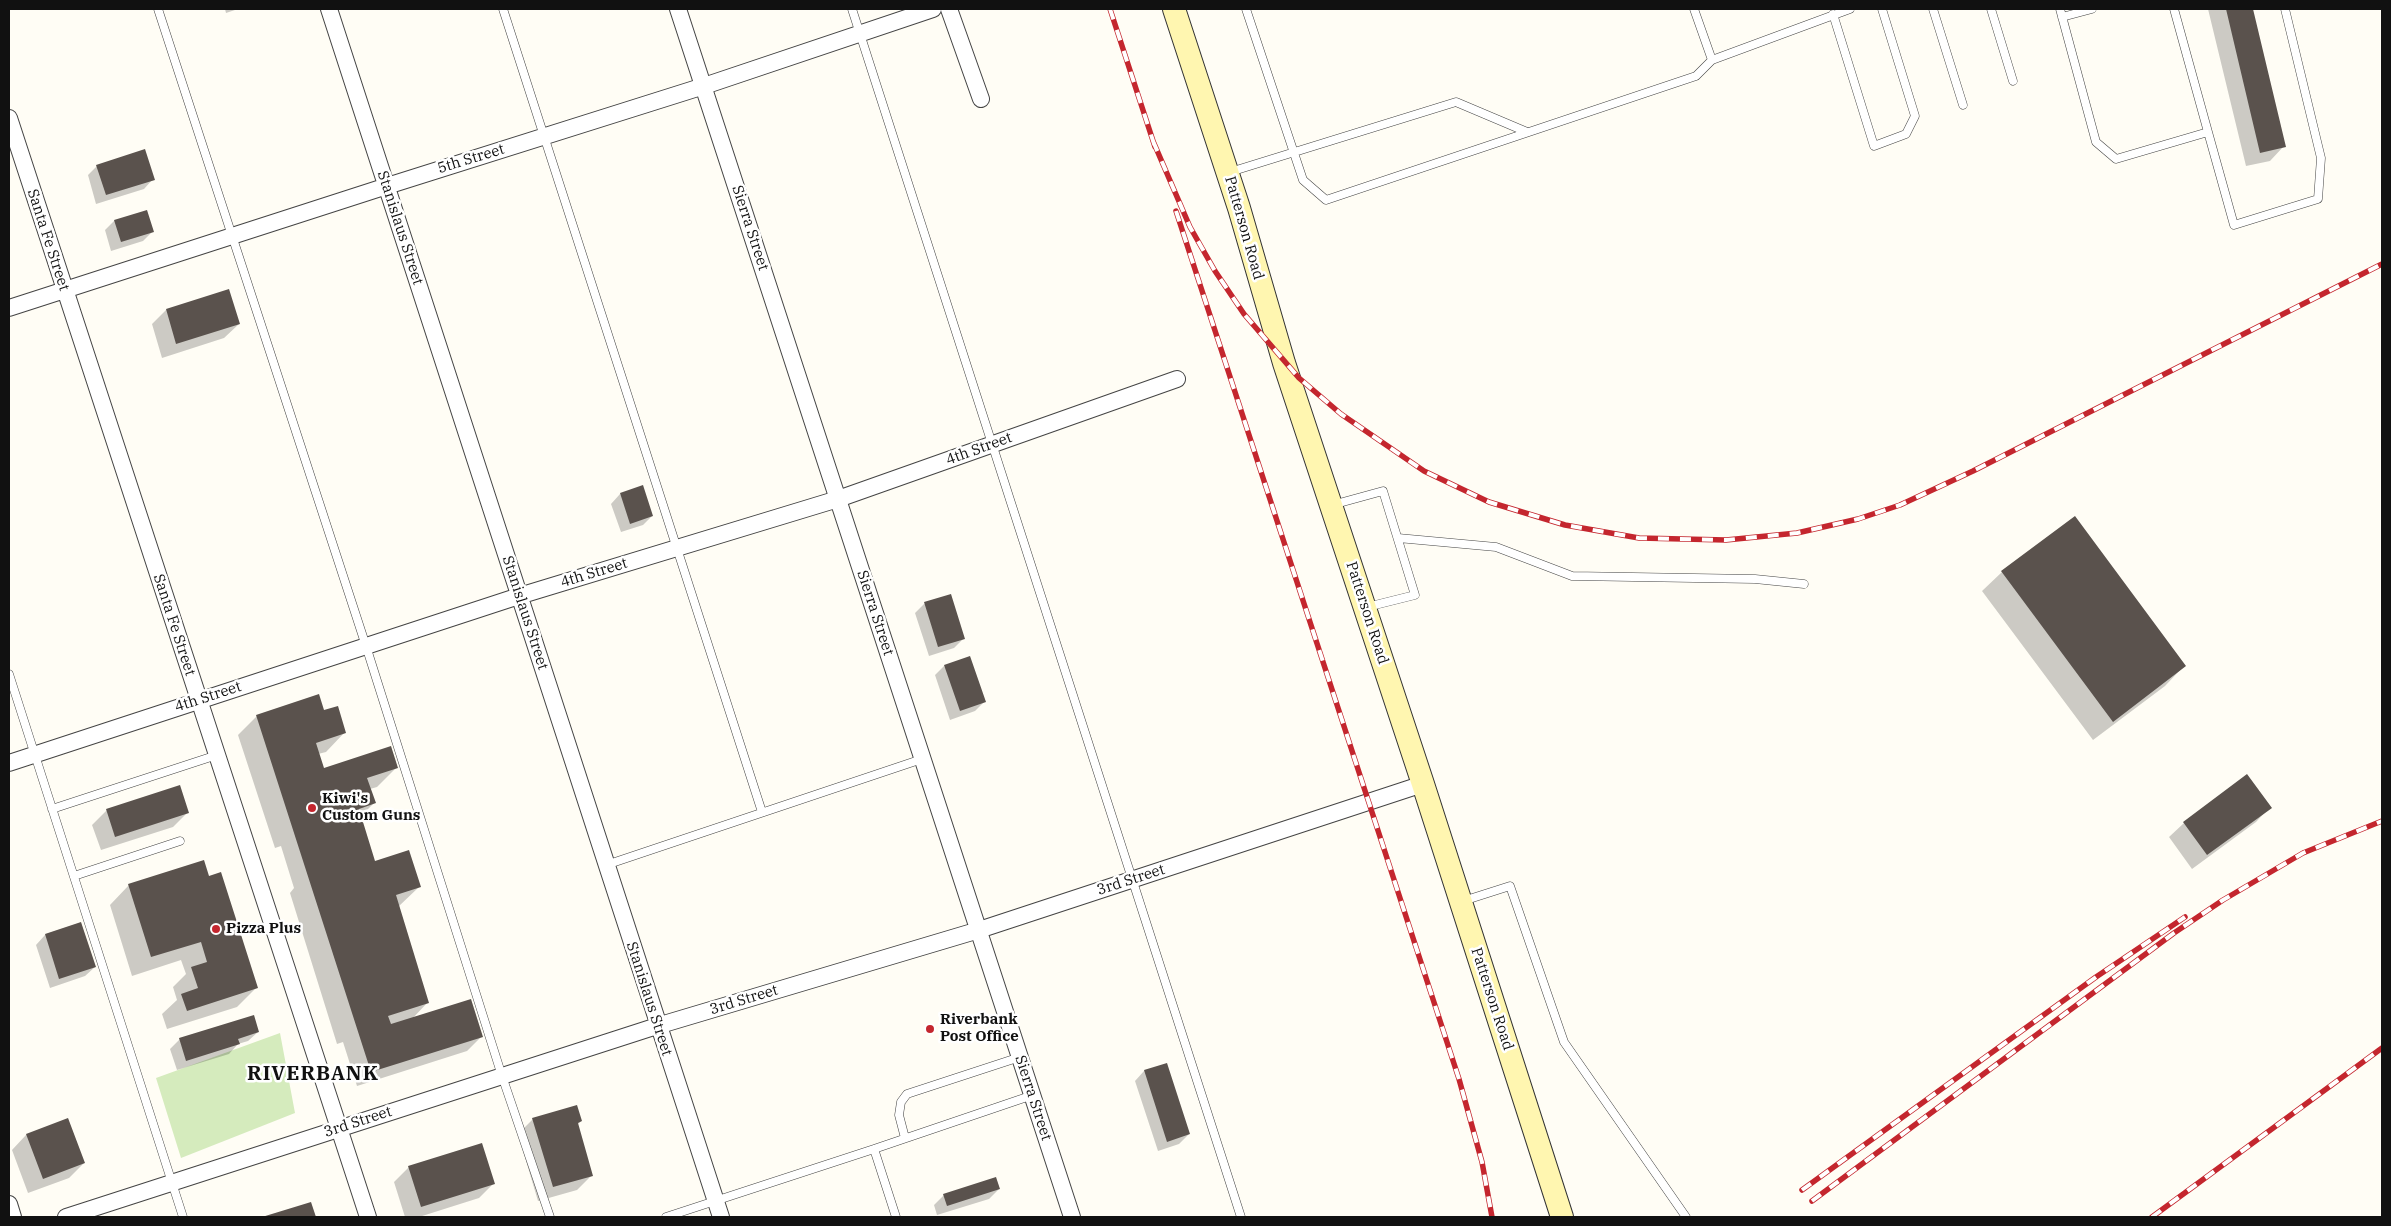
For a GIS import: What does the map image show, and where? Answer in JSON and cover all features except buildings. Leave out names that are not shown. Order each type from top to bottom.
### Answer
[{"type":"main road","name":"Patterson Road","points":[[1174,9],[1228,173],[1266,305],[1424,784],[1562,1217]]},
{"type":"street","name":"Stanislaus Street","points":[[330,9],[718,1210]]},
{"type":"street","name":"Sierra Street","points":[[678,9],[1072,1217]]},
{"type":"street","name":"5th Street","points":[[9,308],[704,86],[933,9]]},
{"type":"street","points":[[949,9],[981,100]]},
{"type":"street","name":"Santa Fe Street","points":[[9,118],[368,1217]]},
{"type":"street","name":"4th Street","points":[[9,762],[519,596],[838,499],[1177,379]]},
{"type":"street","name":"3rd Street","points":[[66,1217],[657,1026],[979,930],[1424,784]]},
{"type":"street","points":[[9,1204],[13,1217]]},
{"type":"lane","points":[[158,9],[366,646],[502,1076],[550,1217]]},
{"type":"lane","points":[[504,9],[762,812]]},
{"type":"lane","points":[[852,9],[1242,1217]]},
{"type":"lane","points":[[1694,9],[1712,60]]},
{"type":"lane","points":[[1249,10],[1304,180],[1326,200],[1696,76],[1712,60],[1850,9]]},
{"type":"lane","points":[[1833,14],[1874,146],[1906,134],[1915,116],[1882,9]]},
{"type":"lane","points":[[1932,9],[1963,105]]},
{"type":"lane","points":[[1991,9],[2013,81]]},
{"type":"lane","points":[[2060,9],[2096,142],[2116,159],[2208,132]]},
{"type":"lane","points":[[2062,17],[2092,9]]},
{"type":"lane","points":[[2174,9],[2234,225],[2318,199],[2321,158],[2285,9]]},
{"type":"lane","points":[[1228,173],[1456,102],[1527,132]]},
{"type":"lane","points":[[1332,506],[1383,491],[1415,595],[1365,608]]},
{"type":"lane","points":[[1398,538],[1496,547],[1572,576],[1755,579],[1804,584]]},
{"type":"lane","points":[[9,674],[183,1217]]},
{"type":"lane","points":[[52,809],[217,755]]},
{"type":"lane","points":[[606,865],[922,759]]},
{"type":"lane","points":[[74,876],[180,841]]},
{"type":"lane","points":[[1461,902],[1510,886],[1564,1042],[1686,1217]]},
{"type":"lane","points":[[905,1138],[899,1115],[901,1102],[907,1094],[1020,1057]]},
{"type":"lane","points":[[666,1217],[718,1210],[874,1149],[1033,1095]]},
{"type":"lane","points":[[874,1149],[896,1217]]},
{"type":"green space","points":[[280,1033],[295,1113],[181,1158],[156,1078]]},
{"type":"railway","points":[[1110,9],[1155,147]]},
{"type":"railway","points":[[1153,141],[1190,227],[1215,271],[1244,314],[1299,378],[1341,414],[1424,471],[1489,502],[1565,525],[1639,538],[1726,540],[1797,533],[1858,519],[1900,505],[1973,471],[2382,264]]},
{"type":"railway","points":[[1176,211],[1459,1079],[1482,1162],[1492,1217]]},
{"type":"railway","points":[[1812,1201],[2174,933],[2223,900],[2303,853],[2382,821]]},
{"type":"railway","points":[[1802,1190],[2096,977],[2185,917]]},
{"type":"railway","points":[[2152,1217],[2382,1048]]},
{"type":"place","name":"Kiwi's Custom Guns","points":[[312,808]]},
{"type":"place","name":"Pizza Plus","points":[[216,929]]},
{"type":"place","name":"Riverbank Post Office","points":[[930,1029]]},
{"type":"district","name":"RIVERBANK","points":[[313,1074]]}]
